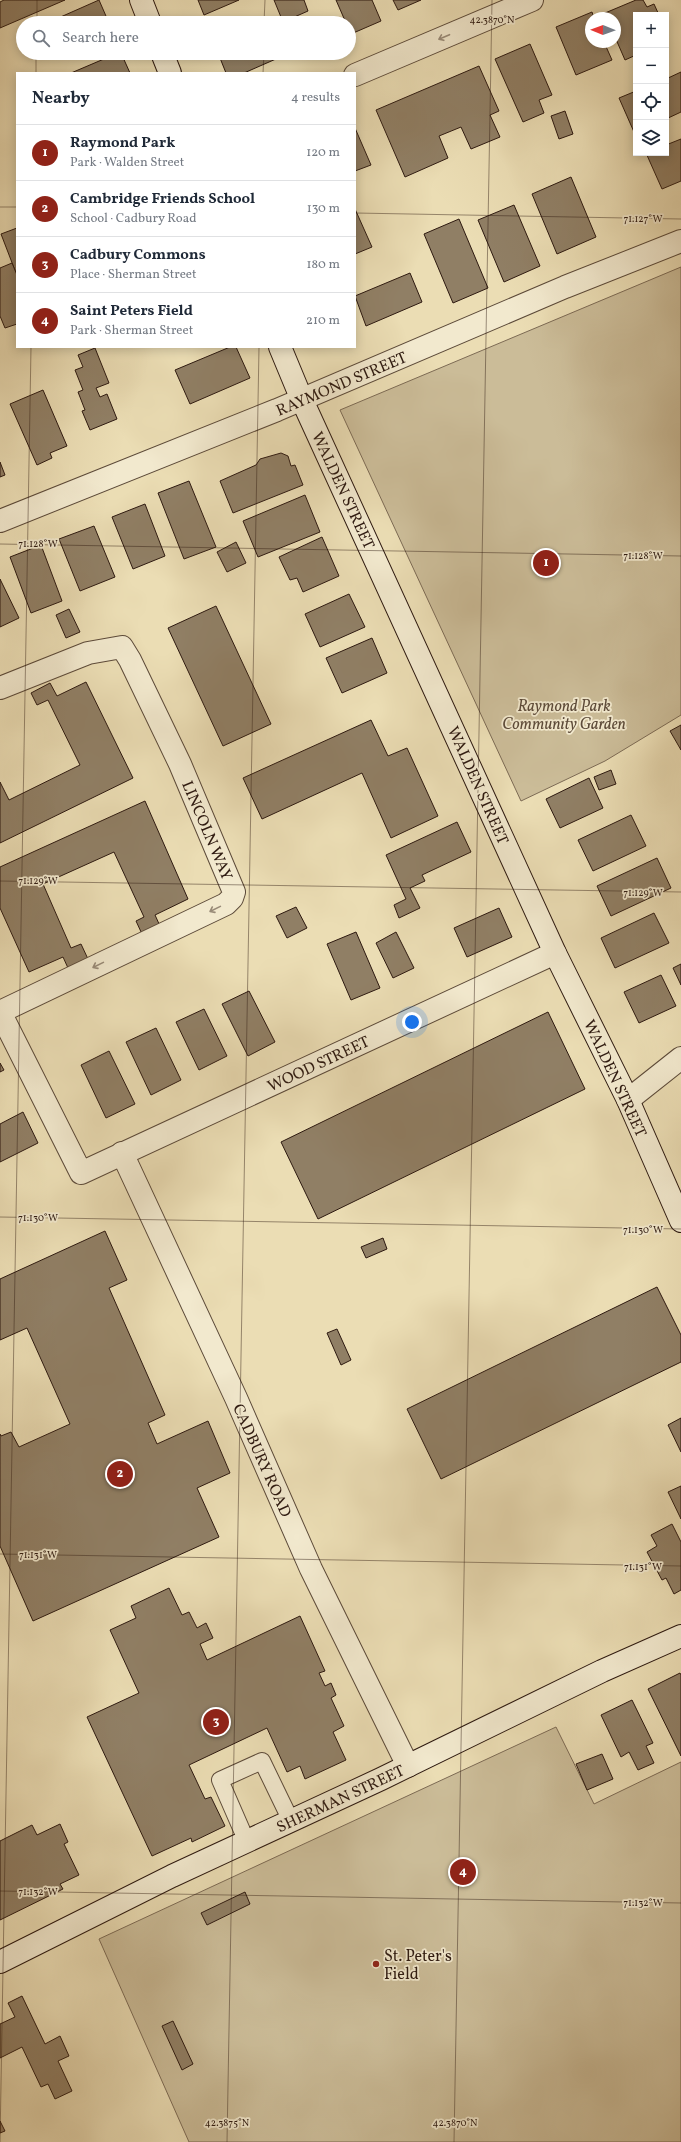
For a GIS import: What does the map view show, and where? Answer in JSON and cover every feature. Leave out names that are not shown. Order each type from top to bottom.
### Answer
[{"type":"street","points":[[141,0],[147,16]]},
{"type":"street","points":[[356,75],[532,0]]},
{"type":"street","points":[[165,60],[170,72]]},
{"type":"street","name":"RAYMOND STREET","points":[[0,521],[302,400],[565,287],[681,241]]},
{"type":"street","name":"WALDEN STREET","points":[[280,348],[302,400],[555,953],[628,1100],[681,1221]]},
{"type":"street","name":"LINCOLN WAY","points":[[0,688],[88,653],[122,647],[130,660],[180,764],[234,892],[232,898],[226,904],[0,1012]]},
{"type":"street","name":"WOOD STREET","points":[[0,1012],[81,1173],[555,953]]},
{"type":"street","points":[[628,1100],[681,1058]]},
{"type":"street","name":"CADBURY ROAD","points":[[122,1153],[236,1398],[311,1569],[408,1766]]},
{"type":"street","name":"SHERMAN STREET","points":[[0,1962],[602,1671],[681,1636]]},
{"type":"lane","points":[[247,1842],[220,1780],[262,1761],[291,1821]]},
{"type":"green space","name":"Raymond Park Community Garden","points":[[681,267],[681,715],[605,761],[521,801],[340,410]]},
{"type":"green space","name":"St. Peter's Field","points":[[556,1727],[594,1804],[681,1762],[681,2142],[189,2142],[99,1939]]},
{"type":"building","points":[[4,0],[65,0],[28,16],[16,16],[16,21],[0,28],[0,2]]},
{"type":"building","points":[[99,0],[106,16],[63,16]]},
{"type":"building","points":[[198,0],[239,0],[204,15]]},
{"type":"building","points":[[274,0],[304,0],[308,11],[297,16],[281,16]]},
{"type":"building","points":[[336,0],[372,0],[381,21],[356,32],[356,16],[343,16]]},
{"type":"building","points":[[393,0],[421,0],[398,10]]},
{"type":"building","points":[[636,0],[643,0],[647,7],[654,4],[658,12],[633,12],[633,56],[625,60],[620,48],[621,48],[621,12],[607,12]]},
{"type":"building","points":[[585,15],[585,48],[607,48],[612,60],[576,75],[556,27]]},
{"type":"building","points":[[530,44],[552,95],[539,100],[544,113],[523,122],[495,59]]},
{"type":"building","points":[[102,60],[124,60],[130,72],[73,72]]},
{"type":"building","points":[[221,60],[274,60],[246,72],[226,72]]},
{"type":"building","points":[[479,66],[499,111],[490,115],[500,137],[471,149],[461,127],[439,136],[448,158],[405,177],[376,110]]},
{"type":"building","points":[[681,72],[681,112],[669,118],[669,84],[669,78]]},
{"type":"building","points":[[633,92],[633,130],[619,98]]},
{"type":"building","points":[[565,111],[573,134],[559,139],[551,116]]},
{"type":"building","points":[[356,130],[371,165],[356,171]]},
{"type":"building","points":[[681,139],[681,181],[662,189],[647,156],[669,156],[669,144]]},
{"type":"building","points":[[571,177],[596,237],[557,254],[532,194]]},
{"type":"building","points":[[514,205],[540,266],[504,282],[478,220]]},
{"type":"building","points":[[356,211],[372,247],[356,254]]},
{"type":"building","points":[[459,219],[488,288],[453,303],[424,234]]},
{"type":"building","points":[[16,228],[16,273],[1,234]]},
{"type":"building","points":[[12,263],[16,273],[16,324],[5,328],[0,316],[0,268]]},
{"type":"building","points":[[410,273],[422,302],[366,326],[356,296]]},
{"type":"building","points":[[95,348],[109,383],[96,388],[100,397],[107,394],[117,419],[90,430],[82,411],[85,410],[78,392],[83,390],[75,370],[83,367],[78,355]]},
{"type":"building","points":[[228,348],[236,348],[250,378],[190,404],[175,370]]},
{"type":"building","points":[[43,390],[67,446],[50,453],[52,458],[37,465],[10,404]]},
{"type":"building","points":[[281,453],[288,456],[291,466],[295,465],[303,485],[233,513],[220,481],[256,465],[260,459]]},
{"type":"building","points":[[0,462],[5,475],[0,477]]},
{"type":"building","points":[[189,481],[216,547],[184,559],[158,493]]},
{"type":"building","points":[[305,495],[320,532],[258,557],[243,521]]},
{"type":"building","points":[[145,504],[165,556],[133,569],[112,517]]},
{"type":"building","points":[[94,526],[115,577],[80,591],[59,539]]},
{"type":"building","points":[[322,537],[339,576],[303,592],[297,578],[290,580],[279,557]]},
{"type":"building","points":[[236,542],[246,563],[227,572],[217,552]]},
{"type":"building","points":[[41,545],[62,601],[31,613],[10,557]]},
{"type":"building","points":[[0,579],[19,618],[0,627]]},
{"type":"building","points":[[349,594],[365,627],[320,647],[305,614]]},
{"type":"building","points":[[216,606],[271,724],[223,746],[168,628]]},
{"type":"building","points":[[69,609],[80,632],[66,638],[56,615]]},
{"type":"building","points":[[372,638],[387,673],[342,693],[326,658]]},
{"type":"building","points":[[86,682],[133,778],[0,843],[0,782],[9,800],[80,765],[48,700],[37,705],[31,693],[50,683],[57,696]]},
{"type":"building","points":[[371,720],[388,756],[407,748],[438,816],[391,838],[362,773],[262,819],[243,778]]},
{"type":"building","points":[[681,725],[681,750],[670,731]]},
{"type":"building","points":[[611,770],[616,784],[599,790],[594,777]]},
{"type":"building","points":[[589,778],[603,808],[560,828],[546,799]]},
{"type":"building","points":[[145,801],[188,899],[155,915],[160,926],[142,934],[136,921],[144,917],[114,852],[43,884],[71,948],[81,944],[88,959],[68,968],[63,957],[29,972],[0,908],[0,867]]},
{"type":"building","points":[[631,815],[646,846],[593,871],[578,840]]},
{"type":"building","points":[[457,822],[471,852],[422,875],[425,881],[410,888],[420,908],[399,918],[394,905],[406,899],[386,855]]},
{"type":"building","points":[[657,858],[671,888],[611,916],[597,886]]},
{"type":"building","points":[[296,907],[307,928],[287,938],[276,916]]},
{"type":"building","points":[[499,908],[512,937],[467,957],[454,928]]},
{"type":"building","points":[[654,913],[669,943],[615,968],[601,938]]},
{"type":"building","points":[[356,932],[380,988],[351,1000],[327,944]]},
{"type":"building","points":[[396,932],[414,968],[393,978],[376,943]]},
{"type":"building","points":[[681,964],[681,985],[673,968]]},
{"type":"building","points":[[661,975],[676,1006],[639,1023],[624,992]]},
{"type":"building","points":[[249,991],[275,1042],[248,1056],[222,1004]]},
{"type":"building","points":[[204,1009],[227,1056],[199,1070],[176,1022]]},
{"type":"building","points":[[548,1012],[585,1089],[318,1219],[281,1142]]},
{"type":"building","points":[[156,1028],[181,1080],[151,1095],[126,1042]]},
{"type":"building","points":[[109,1051],[135,1104],[106,1118],[81,1065]]},
{"type":"building","points":[[0,1063],[4,1070],[0,1072]]},
{"type":"building","points":[[23,1112],[38,1143],[0,1162],[0,1124]]},
{"type":"building","points":[[105,1231],[127,1280],[109,1288],[165,1415],[148,1423],[157,1444],[208,1421],[230,1473],[197,1488],[219,1537],[33,1621],[0,1546],[0,1434],[1,1436],[11,1432],[19,1447],[70,1424],[27,1328],[0,1340],[0,1279]]},
{"type":"building","points":[[383,1238],[387,1249],[366,1258],[361,1247]]},
{"type":"building","points":[[657,1287],[681,1335],[681,1362],[441,1479],[407,1409]]},
{"type":"building","points":[[337,1329],[351,1360],[341,1365],[327,1333]]},
{"type":"building","points":[[681,1418],[681,1452],[668,1425]]},
{"type":"building","points":[[681,1486],[681,1519],[668,1492]]},
{"type":"building","points":[[672,1524],[681,1542],[681,1590],[674,1594],[666,1578],[662,1580],[647,1552],[657,1546],[651,1535]]},
{"type":"building","points":[[169,1588],[182,1615],[189,1612],[197,1628],[206,1623],[213,1638],[200,1644],[207,1660],[300,1616],[325,1671],[319,1673],[325,1686],[331,1683],[336,1695],[331,1698],[344,1726],[333,1732],[346,1760],[305,1779],[300,1766],[287,1772],[267,1728],[189,1765],[205,1799],[211,1797],[225,1826],[192,1842],[191,1838],[152,1856],[87,1717],[139,1693],[110,1630],[136,1618],[131,1606]]},
{"type":"building","points":[[680,1673],[681,1675],[681,1756],[648,1689]]},
{"type":"building","points":[[632,1700],[653,1743],[646,1746],[654,1763],[638,1770],[629,1752],[621,1757],[601,1715]]},
{"type":"building","points":[[602,1754],[613,1779],[587,1790],[576,1764]]},
{"type":"building","points":[[60,1824],[68,1842],[64,1844],[79,1875],[60,1884],[63,1889],[0,1920],[0,1841],[32,1825],[37,1835]]},
{"type":"building","points":[[245,1892],[250,1904],[207,1925],[201,1913]]},
{"type":"building","points":[[22,1996],[45,2044],[60,2036],[69,2056],[58,2061],[72,2091],[55,2099],[48,2084],[41,2087],[22,2047],[0,2058],[0,2024],[15,2017],[8,2003]]},
{"type":"building","points":[[173,2021],[193,2064],[182,2070],[162,2026]]},
{"type":"building","points":[[0,2121],[5,2131],[0,2133]]},
{"type":"place","name":"Raymond Park","points":[[546,563]]},
{"type":"place","name":"Cambridge Friends School","points":[[120,1474]]},
{"type":"place","name":"Cadbury Commons","points":[[216,1722]]},
{"type":"place","name":"Saint Peters Field","points":[[463,1872]]},
{"type":"place","name":"St. Peter's Field","points":[[376,1964]]}]
